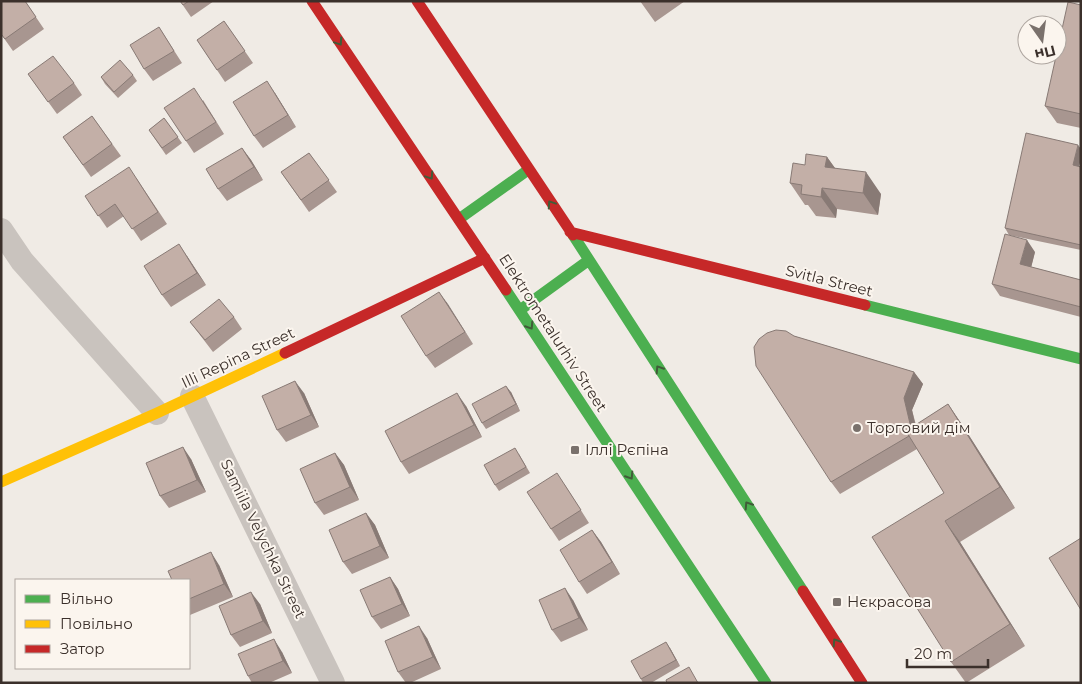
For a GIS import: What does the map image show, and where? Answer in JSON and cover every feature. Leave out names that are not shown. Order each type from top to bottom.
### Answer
[{"type":"main road","name":"Elektrometalurhiv Street","points":[[312,1],[520,310],[766,683]]},
{"type":"main road","points":[[417,1],[589,260],[862,683]]},
{"type":"main road","points":[[459,219],[528,170]]},
{"type":"main road","name":"Svitla Street","points":[[570,232],[1081,359]]},
{"type":"main road","name":"Illi Repina Street","points":[[1,482],[157,413],[485,258]]},
{"type":"main road","points":[[520,310],[589,260]]},
{"type":"street","points":[[1,230],[22,261],[157,413]]},
{"type":"street","name":"Samiila Velychka Street","points":[[192,396],[333,683]]},
{"type":"building","points":[[1,1],[25,1],[36,17],[5,39],[1,34]]},
{"type":"building","points":[[180,1],[189,1],[183,5]]},
{"type":"building","points":[[1068,2],[1081,5],[1081,114],[1045,106],[1054,65],[1067,65],[1067,15],[1065,15]]},
{"type":"building","points":[[224,21],[245,51],[217,70],[197,40]]},
{"type":"building","points":[[159,27],[174,51],[144,69],[130,45]]},
{"type":"building","points":[[53,56],[74,83],[48,102],[28,74]]},
{"type":"building","points":[[120,60],[133,75],[114,92],[101,77]]},
{"type":"building","points":[[267,81],[288,115],[254,136],[233,102]]},
{"type":"building","points":[[194,88],[216,122],[186,141],[164,108]]},
{"type":"building","points":[[92,116],[112,144],[83,165],[63,137]]},
{"type":"building","points":[[164,118],[178,137],[162,148],[149,130]]},
{"type":"building","points":[[1026,133],[1078,145],[1073,165],[1081,167],[1081,245],[1005,228]]},
{"type":"building","points":[[242,148],[254,167],[218,189],[206,169]]},
{"type":"building","points":[[309,153],[329,180],[301,200],[281,172]]},
{"type":"building","points":[[806,154],[827,157],[825,167],[866,172],[863,193],[822,188],[821,197],[801,194],[802,185],[790,183],[793,163],[805,165]]},
{"type":"building","points":[[129,167],[158,212],[132,229],[115,204],[98,216],[85,196]]},
{"type":"building","points":[[1005,234],[1027,240],[1020,264],[1081,280],[1081,307],[992,284]]},
{"type":"building","points":[[179,244],[197,273],[162,295],[144,266]]},
{"type":"building","points":[[439,292],[465,332],[426,356],[401,316]]},
{"type":"building","points":[[219,299],[234,317],[205,340],[190,322]]},
{"type":"building","name":"Торговий дім","points":[[776,330],[786,331],[794,336],[914,372],[904,398],[911,428],[906,431],[909,436],[831,482],[756,366],[754,347],[759,339],[767,333]]},
{"type":"building","points":[[295,381],[311,415],[277,430],[262,396]]},
{"type":"building","points":[[506,386],[516,404],[482,423],[472,404]]},
{"type":"building","points":[[457,393],[474,425],[401,462],[385,431]]},
{"type":"building","points":[[948,404],[1000,487],[945,521],[1010,624],[951,662],[872,537],[944,493],[906,431]]},
{"type":"building","points":[[183,447],[197,480],[160,496],[146,463]]},
{"type":"building","points":[[515,448],[526,467],[495,485],[484,465]]},
{"type":"building","points":[[335,453],[350,487],[315,503],[300,469]]},
{"type":"building","points":[[557,473],[581,510],[551,529],[527,492]]},
{"type":"building","points":[[366,513],[380,546],[343,562],[329,530]]},
{"type":"building","points":[[592,530],[612,562],[579,582],[560,550]]},
{"type":"building","points":[[1081,538],[1081,610],[1049,558]]},
{"type":"building","points":[[211,552],[224,584],[190,599],[190,579],[172,579],[168,571]]},
{"type":"building","points":[[390,577],[402,604],[372,617],[360,590]]},
{"type":"building","points":[[565,588],[579,618],[552,630],[539,600]]},
{"type":"building","points":[[251,592],[263,621],[231,635],[219,606]]},
{"type":"building","points":[[419,626],[433,657],[398,672],[385,641]]},
{"type":"building","points":[[274,639],[283,661],[248,676],[238,654]]},
{"type":"building","points":[[666,642],[676,660],[641,679],[631,661]]},
{"type":"building","points":[[689,667],[698,683],[667,683],[666,680]]},
{"type":"traffic: fast","points":[[459,219],[528,170]]},
{"type":"traffic: fast","points":[[573,235],[803,591]]},
{"type":"traffic: fast","points":[[520,310],[589,260]]},
{"type":"traffic: fast","points":[[506,290],[766,683]]},
{"type":"traffic: fast","points":[[865,305],[1081,359]]},
{"type":"traffic: slow","points":[[1,482],[157,413],[285,353]]},
{"type":"traffic: jam","points":[[312,1],[506,290]]},
{"type":"traffic: jam","points":[[417,1],[573,235]]},
{"type":"traffic: jam","points":[[570,232],[865,305]]},
{"type":"traffic: jam","points":[[285,353],[485,258]]},
{"type":"traffic: jam","points":[[803,591],[862,683]]},
{"type":"place","name":"Торговий дім","points":[[857,428]]},
{"type":"place","name":"Іллі Рєпіна","points":[[575,450]]},
{"type":"place","name":"Нєкрасова","points":[[837,602]]}]
